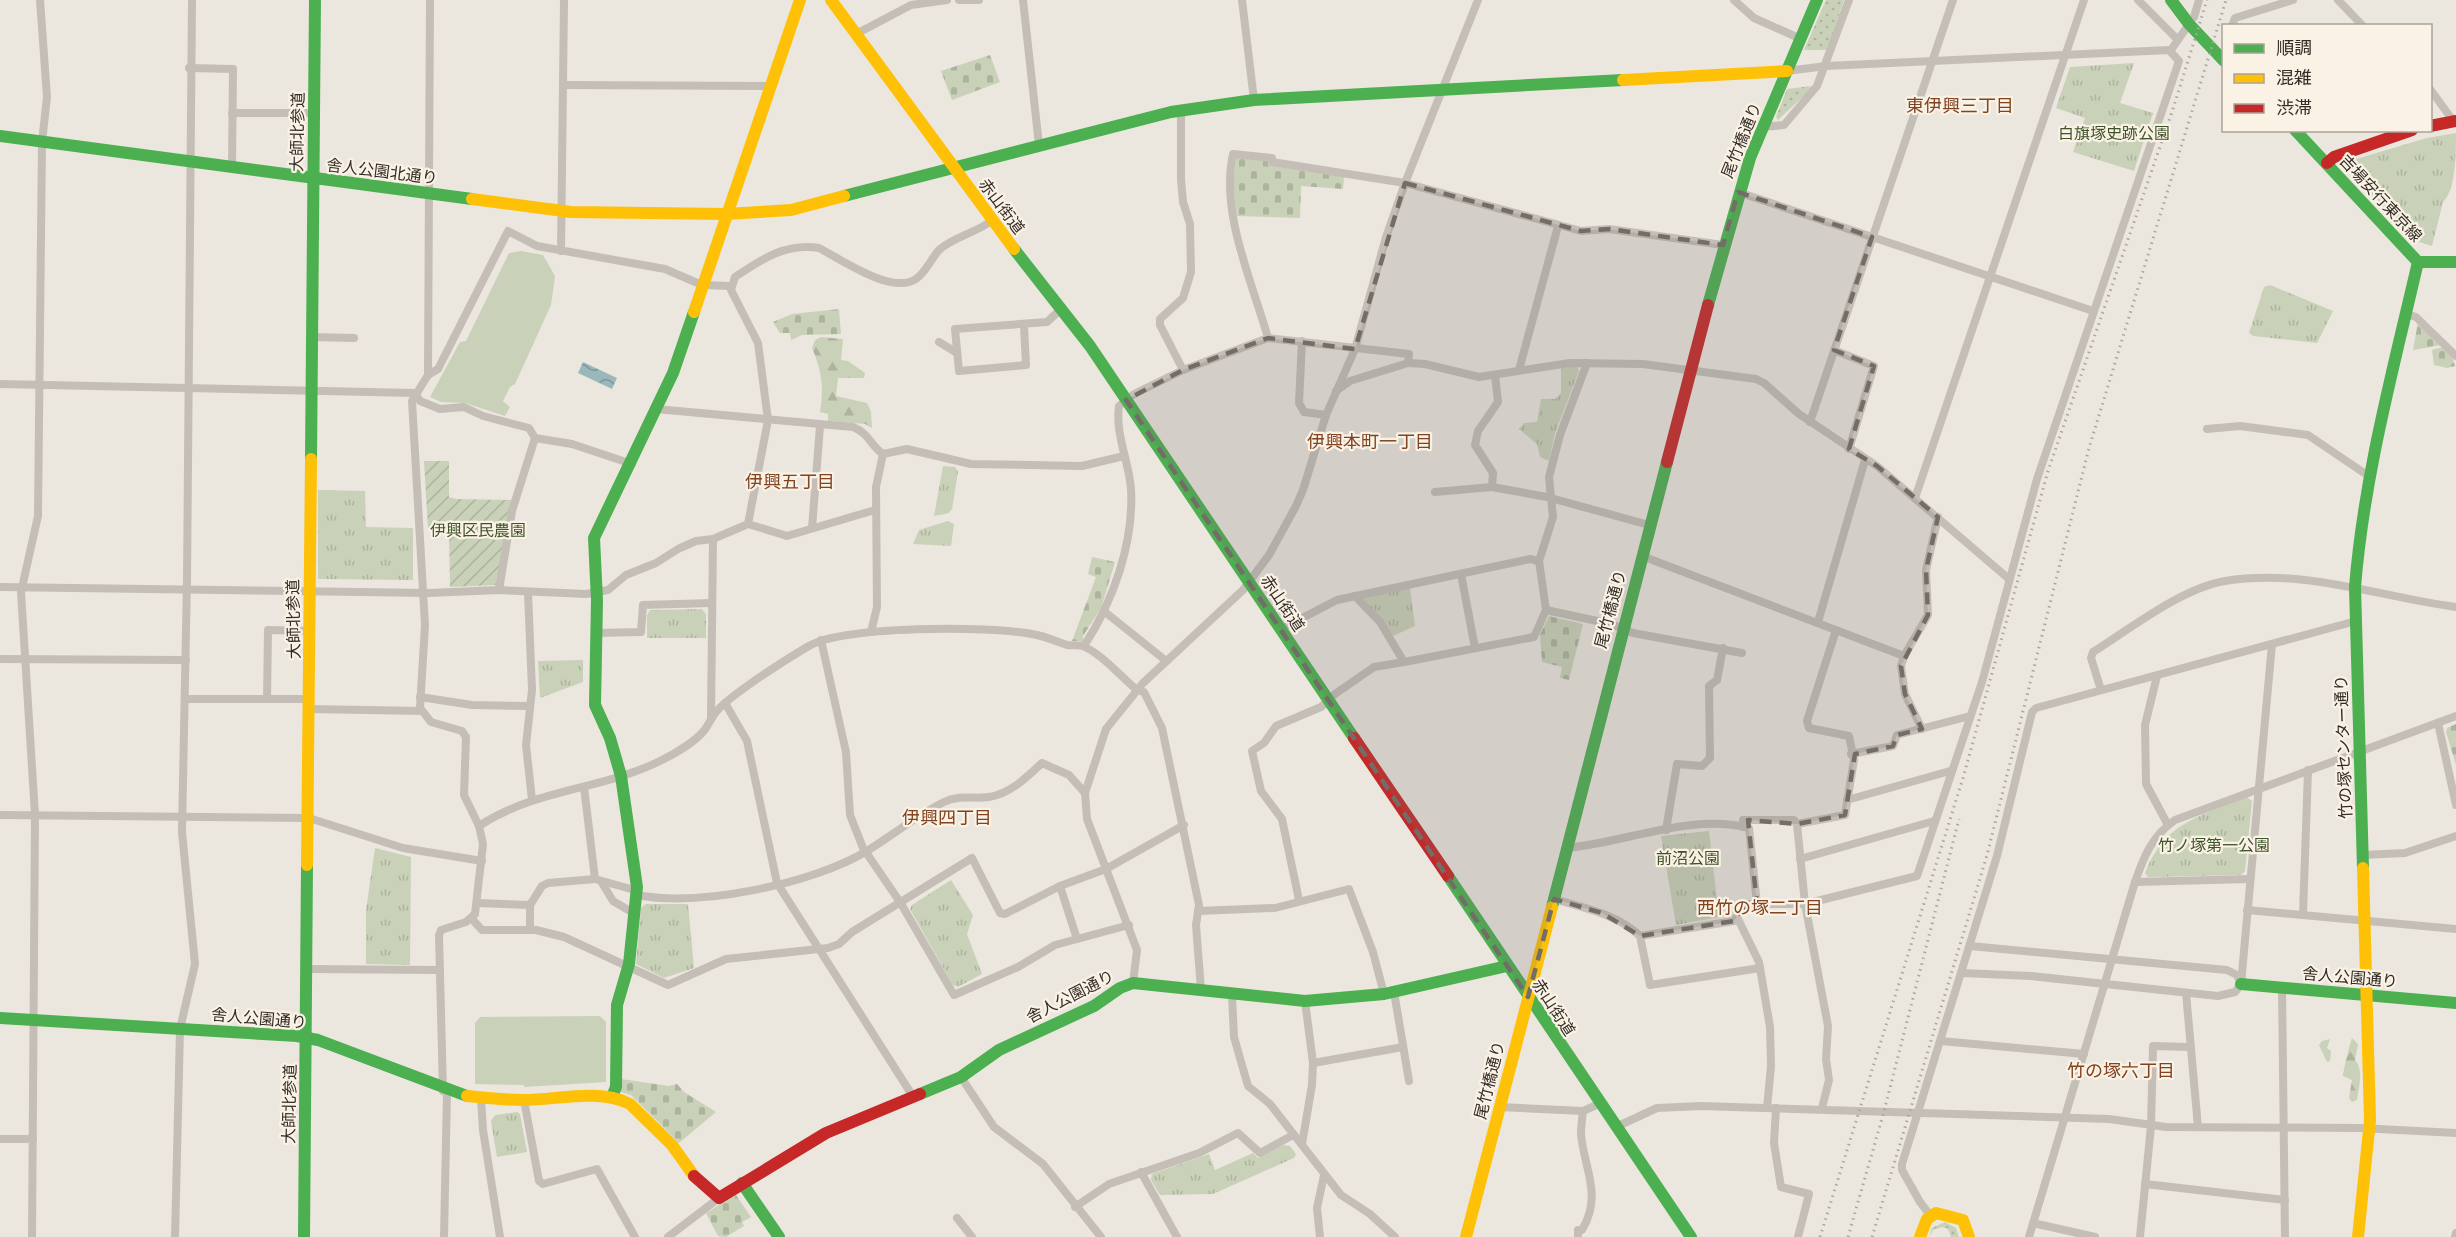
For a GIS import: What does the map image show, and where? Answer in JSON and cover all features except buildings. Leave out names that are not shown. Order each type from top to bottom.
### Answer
[{"type":"street","points":[[32,1237],[35,815],[21,586],[38,516],[42,142],[47,97],[40,0]]},
{"type":"street","points":[[175,1237],[180,1029],[195,964],[183,817],[189,390],[189,68],[192,0]]},
{"type":"street","name":"大師北参道","points":[[304,1237],[315,0]]},
{"type":"street","points":[[428,375],[430,0]]},
{"type":"street","points":[[561,251],[564,0]]},
{"type":"street","points":[[668,1237],[719,1198],[693,1175],[672,1145],[630,1104],[612,1097],[616,1088],[616,1005],[628,968],[637,893],[621,777],[610,738],[595,705],[594,538],[632,464],[673,373],[800,0]]},
{"type":"street","name":"赤山街道","points":[[831,0],[992,221],[1090,346],[1599,1104],[1691,1237]]},
{"type":"street","points":[[856,34],[911,5],[947,0]]},
{"type":"street","points":[[958,0],[979,0]]},
{"type":"street","points":[[1023,0],[1039,145]]},
{"type":"street","points":[[1242,0],[1254,100]]},
{"type":"street","points":[[1133,983],[1137,950],[1087,819],[1085,793],[1106,729],[1165,660],[1249,582],[1269,555],[1303,490],[1326,415],[1355,349],[1386,237],[1405,183],[1478,0]]},
{"type":"street","points":[[1734,0],[1754,18],[1801,39]]},
{"type":"street","name":"尾竹橋通り","points":[[1466,1237],[1622,628],[1738,192],[1817,0]]},
{"type":"street","points":[[1763,127],[1784,125],[1810,97],[1826,66],[1849,0]]},
{"type":"street","points":[[1810,422],[1953,0]]},
{"type":"street","points":[[1915,498],[2084,0]]},
{"type":"street","points":[[2138,0],[2177,39]]},
{"type":"street","points":[[2171,50],[2192,21],[2199,0]]},
{"type":"street","points":[[2233,24],[2235,18],[2293,0]]},
{"type":"street","points":[[2338,0],[2361,24]]},
{"type":"street","points":[[2173,1],[2222,49]]},
{"type":"street","points":[[2192,21],[2222,60]]},
{"type":"street","points":[[1786,71],[1826,66],[2171,50]]},
{"type":"street","points":[[1640,936],[1734,921],[1742,908],[1757,904],[1805,904],[1917,876],[1950,771],[1982,682],[2037,479],[2179,61],[2171,50]]},
{"type":"street","points":[[189,68],[233,69],[232,167]]},
{"type":"street","name":"舎人公園北通り","points":[[0,136],[571,212],[726,214],[791,210],[1181,110],[1254,100],[1786,71]]},
{"type":"street","points":[[563,85],[770,86]]},
{"type":"street","points":[[2432,92],[2455,122],[2432,126]]},
{"type":"street","points":[[1181,110],[1181,179],[1183,202],[1190,224],[1191,272],[1183,298],[1160,319],[1160,325],[1183,370]]},
{"type":"street","points":[[232,113],[313,113]]},
{"type":"street","name":"吉場安行東京線","points":[[2297,132],[2418,262]]},
{"type":"street","points":[[2327,163],[2334,157],[2406,132]]},
{"type":"street","points":[[1268,338],[1234,219],[1230,189],[1233,154],[1272,158],[1272,162],[1405,183],[1581,231],[1609,229],[1723,245]]},
{"type":"street","points":[[1738,192],[2093,312]]},
{"type":"street","points":[[730,286],[735,277],[770,254],[801,247],[819,248],[889,284],[909,283],[917,278],[939,250],[948,243],[979,231],[992,221]]},
{"type":"street","points":[[1519,370],[1558,226]]},
{"type":"street","points":[[472,919],[477,903],[482,861],[479,826],[464,795],[466,737],[462,731],[431,722],[421,711],[425,625],[412,419],[415,393],[428,375],[438,369],[508,231],[537,246],[665,269],[702,285],[730,286]]},
{"type":"street","points":[[2418,262],[2456,262]]},
{"type":"street","name":"竹の塚センター通り","points":[[2358,1237],[2370,1129],[2355,587],[2359,531],[2418,262]]},
{"type":"street","points":[[730,286],[758,343],[768,420],[748,524]]},
{"type":"street","points":[[1024,326],[1026,365],[959,371],[955,329],[1024,326],[1047,322],[1060,310]]},
{"type":"street","points":[[2406,315],[2416,316],[2455,353]]},
{"type":"street","points":[[312,337],[354,338]]},
{"type":"street","points":[[1084,646],[1105,612],[1128,535],[1131,487],[1119,433],[1119,409],[1125,400],[1183,370],[1268,338],[1302,340],[1355,349],[1376,348],[1409,354],[1408,363]]},
{"type":"street","points":[[1302,340],[1299,403],[1304,412],[1326,415]]},
{"type":"street","points":[[939,342],[957,353]]},
{"type":"street","points":[[1834,350],[1874,366],[1849,449]]},
{"type":"street","points":[[1336,392],[1350,381],[1408,363],[1425,364],[1479,377],[1587,363],[1643,364],[1756,379],[1764,383],[1810,422],[1877,466],[2009,579]]},
{"type":"street","points":[[1299,900],[1282,819],[1261,791],[1252,751],[1264,743],[1276,726],[1321,708],[1374,667],[1534,637],[1546,610],[1539,561],[1553,517],[1549,477],[1560,435],[1587,363]]},
{"type":"street","points":[[1492,487],[1493,472],[1475,445],[1479,431],[1498,402],[1496,375]]},
{"type":"street","points":[[0,384],[189,390],[415,393]]},
{"type":"street","points":[[415,393],[420,401],[440,409],[464,407],[483,416],[529,428],[535,438],[512,511],[499,590]]},
{"type":"street","points":[[656,409],[820,426],[853,427],[866,432],[876,449],[883,454],[908,449],[971,464],[1082,466],[1124,456]]},
{"type":"street","points":[[812,528],[820,426]]},
{"type":"street","points":[[2207,429],[2240,426],[2308,435],[2370,477]]},
{"type":"street","points":[[535,438],[572,444],[632,464]]},
{"type":"street","points":[[871,632],[877,607],[875,510],[883,454]]},
{"type":"street","points":[[1818,622],[1865,460]]},
{"type":"street","points":[[1435,492],[1492,487],[1553,499],[1649,525]]},
{"type":"street","points":[[0,587],[596,592],[613,588],[626,575],[656,563],[696,541],[714,539],[748,524],[787,536],[875,510]]},
{"type":"street","points":[[1922,729],[1902,681],[1904,656],[1928,615],[1926,570],[1938,516]]},
{"type":"street","points":[[711,716],[714,539]]},
{"type":"street","points":[[1642,556],[1904,656]]},
{"type":"street","points":[[1281,629],[1337,600],[1530,559],[1539,561]]},
{"type":"street","points":[[1461,574],[1475,648]]},
{"type":"street","points":[[2101,690],[2091,658],[2093,652],[2176,600],[2224,581],[2312,579],[2456,607]]},
{"type":"street","points":[[528,592],[532,690],[528,706],[526,745],[532,800]]},
{"type":"street","points":[[2169,592],[2176,600]]},
{"type":"street","points":[[1355,596],[1380,622],[1404,662]]},
{"type":"street","points":[[596,633],[641,632],[643,605],[712,603]]},
{"type":"street","points":[[1546,610],[1622,628],[1633,633],[1742,653]]},
{"type":"street","points":[[1105,612],[1165,660]]},
{"type":"street","points":[[1930,1215],[1902,1170],[2009,812],[2032,712],[2036,708],[2356,621]]},
{"type":"street","points":[[267,699],[268,630],[310,631]]},
{"type":"street","points":[[479,826],[532,800],[570,788],[621,777],[663,760],[690,742],[706,727],[711,716],[725,703],[755,681],[821,640],[871,632],[932,630],[1014,632],[1084,646],[1137,690],[1144,692],[1162,728],[1199,905],[1196,925],[1200,990]]},
{"type":"street","points":[[1797,824],[1845,815],[1854,760],[1849,736],[1809,728],[1807,720],[1836,630]]},
{"type":"street","points":[[821,640],[846,752],[850,815],[863,848],[900,902],[954,995],[1018,967],[1055,945],[1129,925]]},
{"type":"street","points":[[1962,973],[2031,976],[2218,996],[2235,992],[2241,984],[2272,644]]},
{"type":"street","points":[[1666,830],[1677,764],[1702,766],[1710,758],[1709,686],[1717,680],[1723,648]]},
{"type":"street","points":[[0,658],[186,660]]},
{"type":"street","points":[[2157,676],[2145,725],[2146,784],[2168,825]]},
{"type":"street","points":[[420,697],[472,705],[528,706]]},
{"type":"street","points":[[185,699],[267,699],[421,711]]},
{"type":"street","points":[[725,703],[747,741],[777,883],[912,1095]]},
{"type":"street","points":[[1851,754],[1893,746],[1898,735],[1970,716]]},
{"type":"street","points":[[2029,1237],[2144,853],[2153,839],[2168,825],[2259,788],[2456,716]]},
{"type":"street","points":[[2438,723],[2456,805]]},
{"type":"street","points":[[530,929],[530,905],[542,886],[548,883],[598,881],[637,893],[691,899],[735,894],[814,873],[867,851],[915,818],[946,801],[991,796],[1019,784],[1042,764],[1069,775],[1085,793]]},
{"type":"street","points":[[2303,915],[2308,770]]},
{"type":"street","points":[[1847,800],[1950,771]]},
{"type":"street","points":[[584,786],[598,881],[613,901],[635,915]]},
{"type":"street","points":[[0,815],[309,818],[403,848],[482,861]]},
{"type":"street","points":[[1743,827],[1743,820],[1794,820],[1797,824],[1805,904],[1828,1026],[1826,1059],[1829,1080],[1822,1108]]},
{"type":"street","points":[[1800,858],[1934,821]]},
{"type":"street","points":[[472,919],[482,930],[530,929],[590,947],[628,968],[668,985],[726,959],[820,949],[839,944],[852,932],[972,858],[1000,913],[1005,914],[1060,886],[1106,869],[1184,825]]},
{"type":"street","points":[[1566,848],[1666,830],[1705,826],[1749,828],[1757,904]]},
{"type":"street","points":[[2362,855],[2405,853],[2456,836]]},
{"type":"street","points":[[2135,882],[2250,879]]},
{"type":"street","points":[[1060,886],[1077,939]]},
{"type":"street","points":[[1198,911],[1275,908],[1349,889],[1389,993],[1409,1081]]},
{"type":"street","points":[[1554,899],[1602,913],[1630,927],[1640,936],[1650,985],[1760,968]]},
{"type":"street","points":[[477,903],[530,905]]},
{"type":"street","points":[[2247,910],[2456,929]]},
{"type":"street","points":[[1737,917],[1760,968],[1770,1027],[1774,1143],[1781,1187],[1809,1194],[1798,1237]]},
{"type":"street","points":[[444,1237],[445,1092],[440,970],[441,930],[472,919]]},
{"type":"street","points":[[1970,946],[2227,970],[2236,975],[2241,984]]},
{"type":"street","name":"舎人公園通り","points":[[719,1198],[826,1133],[912,1095],[961,1077],[999,1050],[1094,1006],[1120,988],[1133,983],[1305,1001],[1389,993],[1508,966]]},
{"type":"street","points":[[307,969],[440,970]]},
{"type":"street","name":"舎人公園通り","points":[[2241,984],[2456,1003]]},
{"type":"street","points":[[2282,987],[2285,1237]]},
{"type":"street","points":[[2186,993],[2198,1127]]},
{"type":"street","points":[[1232,995],[1234,1037],[1248,1086],[1270,1104],[1341,1195],[1370,1214],[1395,1237]]},
{"type":"street","points":[[1302,1144],[1312,1085],[1313,1063],[1305,1001]]},
{"type":"street","name":"舎人公園通り","points":[[0,1018],[306,1037],[445,1092],[481,1099],[612,1097]]},
{"type":"street","points":[[1941,1041],[2084,1054]]},
{"type":"street","points":[[2140,1237],[2151,1125],[2153,1046],[2190,1047]]},
{"type":"street","points":[[1313,1063],[1403,1047]]},
{"type":"street","points":[[961,1077],[994,1126],[1043,1164],[1101,1237]]},
{"type":"street","points":[[481,1099],[483,1130],[500,1237]]},
{"type":"street","points":[[524,1100],[538,1181],[543,1184],[597,1169],[635,1237]]},
{"type":"street","points":[[1500,1107],[1583,1111],[1599,1104]]},
{"type":"street","points":[[1616,1127],[1657,1108],[1701,1106],[1822,1108],[2109,1119],[2151,1125],[2198,1127],[2285,1127],[2456,1133]]},
{"type":"street","points":[[1578,1237],[1578,1230],[1582,1230],[1588,1220],[1591,1197],[1591,1174],[1581,1133],[1583,1111]]},
{"type":"street","points":[[1075,1207],[1109,1184],[1199,1153],[1238,1133],[1260,1153],[1293,1135]]},
{"type":"street","points":[[0,1139],[33,1139]]},
{"type":"street","points":[[1141,1172],[1177,1237]]},
{"type":"street","points":[[1320,1237],[1317,1208],[1324,1175]]},
{"type":"street","points":[[742,1183],[779,1237]]},
{"type":"street","points":[[2145,1184],[2285,1200]]},
{"type":"street","points":[[1930,1215],[1942,1213],[1963,1220],[1969,1237]]},
{"type":"street","points":[[1920,1237],[1930,1215]]},
{"type":"street","points":[[957,1218],[972,1237]]},
{"type":"street","points":[[2033,1223],[2096,1237]]},
{"type":"highlighted area","points":[[1405,183],[1581,231],[1609,229],[1723,245],[1738,192],[1872,237],[1834,350],[1874,366],[1849,449],[1877,466],[1938,517],[1926,570],[1928,615],[1901,666],[1905,694],[1922,729],[1897,735],[1893,746],[1855,754],[1845,815],[1797,824],[1748,820],[1757,904],[1742,908],[1734,921],[1640,936],[1602,913],[1554,899],[1528,997],[1126,400],[1183,370],[1268,338],[1355,349]]},
{"type":"green space","points":[[1826,0],[1844,0],[1827,50],[1804,50]]},
{"type":"green space","points":[[990,55],[1000,82],[952,100],[941,71]]},
{"type":"green space","name":"白旗塚史跡公園","points":[[2134,63],[2120,103],[2153,113],[2134,171],[2073,152],[2085,118],[2056,108],[2070,67]]},
{"type":"green space","points":[[1811,86],[1808,92],[1778,120],[1776,117],[1787,89]]},
{"type":"green space","points":[[2456,133],[2453,180],[2451,189],[2443,202],[2432,246],[2419,242],[2396,217],[2385,212],[2347,167],[2346,162],[2427,138]]},
{"type":"green space","points":[[1236,157],[1268,161],[1268,165],[1344,177],[1343,189],[1301,186],[1300,218],[1237,216],[1233,186]]},
{"type":"green space","points":[[521,251],[543,255],[555,276],[551,305],[515,384],[510,387],[503,401],[510,407],[505,416],[465,403],[441,402],[430,397],[460,342],[466,341],[509,253]]},
{"type":"green space","points":[[2270,285],[2333,311],[2317,343],[2253,336],[2249,333],[2264,287]]},
{"type":"green space","points":[[839,309],[841,334],[802,335],[791,340],[790,333],[780,333],[773,322],[792,314]]},
{"type":"green space","points":[[2418,322],[2441,345],[2413,350]]},
{"type":"green space","points":[[821,337],[843,339],[841,360],[848,361],[865,373],[864,378],[838,378],[836,396],[867,403],[871,412],[872,428],[865,424],[828,421],[828,414],[820,412],[821,380],[812,348],[815,340]]},
{"type":"green space","points":[[2443,347],[2452,355],[2455,366],[2447,368],[2434,365],[2432,350]]},
{"type":"green space","points":[[1577,366],[1579,371],[1555,433],[1549,461],[1540,457],[1537,444],[1519,429],[1524,423],[1537,422],[1541,399],[1555,399],[1561,393],[1561,368]]},
{"type":"green space","name":"伊興区民農園","points":[[424,461],[449,461],[449,497],[511,500],[497,585],[450,587],[449,529],[428,529]]},
{"type":"green space","points":[[943,466],[955,467],[958,472],[952,509],[949,513],[934,516]]},
{"type":"green space","points":[[318,490],[365,491],[366,527],[413,528],[413,580],[318,579]]},
{"type":"green space","points":[[948,521],[954,524],[951,546],[913,544],[919,530]]},
{"type":"green space","points":[[1092,557],[1115,562],[1101,608],[1083,636],[1083,641],[1072,641],[1096,577],[1088,574]]},
{"type":"green space","points":[[1410,588],[1415,626],[1393,636],[1363,598]]},
{"type":"green space","points":[[702,609],[706,614],[706,638],[647,638],[647,615],[650,610]]},
{"type":"green space","points":[[1549,616],[1583,624],[1569,680],[1560,678],[1562,667],[1542,662],[1540,635]]},
{"type":"green space","points":[[583,660],[583,682],[540,698],[538,661]]},
{"type":"green space","points":[[2456,724],[2456,765],[2446,732],[2447,728]]},
{"type":"green space","name":"竹ノ塚第一公園","points":[[2247,797],[2252,801],[2245,871],[2241,875],[2148,877],[2145,873],[2153,856],[2174,831],[2199,816]]},
{"type":"green space","name":"前沼公園","points":[[1709,831],[1719,917],[1676,925],[1661,836]]},
{"type":"green space","points":[[375,848],[411,857],[410,965],[366,964],[366,910]]},
{"type":"green space","points":[[951,880],[973,915],[967,934],[982,974],[958,987],[953,985],[910,909],[912,905]]},
{"type":"green space","points":[[646,904],[688,904],[694,968],[664,978],[636,964],[641,908]]},
{"type":"green space","points":[[600,1016],[606,1022],[606,1082],[524,1087],[524,1085],[475,1084],[475,1023],[480,1017]]},
{"type":"green space","points":[[2352,1038],[2358,1044],[2355,1060],[2358,1064],[2360,1079],[2357,1100],[2352,1102],[2349,1098],[2352,1080],[2343,1076]]},
{"type":"green space","points":[[2330,1039],[2327,1048],[2331,1051],[2330,1061],[2327,1062],[2319,1045],[2322,1041]]},
{"type":"green space","points":[[621,1079],[669,1086],[677,1084],[684,1092],[716,1112],[679,1143],[631,1095],[621,1092]]},
{"type":"green space","points":[[517,1112],[520,1114],[527,1152],[497,1157],[491,1121],[495,1115]]},
{"type":"green space","points":[[1283,1145],[1290,1146],[1296,1154],[1294,1158],[1213,1194],[1160,1195],[1151,1180],[1152,1174],[1209,1154],[1215,1170],[1253,1153],[1258,1158]]},
{"type":"green space","points":[[736,1195],[751,1217],[742,1222],[744,1226],[726,1237],[718,1236],[706,1213]]},
{"type":"green space","points":[[1945,1222],[1956,1228],[1959,1237],[1951,1237],[1948,1229],[1942,1227],[1933,1230],[1929,1237],[1932,1228]]},
{"type":"water","points":[[583,362],[617,378],[612,389],[578,373]]},
{"type":"railway","points":[[1820,1237],[1963,778],[2048,471],[2172,112],[2207,0]]},
{"type":"railway","points":[[1872,1237],[1987,855],[2089,448],[2226,0]]},
{"type":"railway","points":[[1848,1237],[1883,1115],[1959,819]]},
{"type":"traffic: fast","points":[[311,459],[315,0]]},
{"type":"traffic: fast","points":[[1708,305],[1750,158],[1817,0]]},
{"type":"traffic: fast","points":[[2171,0],[2189,24],[2222,59]]},
{"type":"traffic: fast","points":[[844,196],[1171,112],[1254,100],[1623,80]]},
{"type":"traffic: fast","points":[[2297,132],[2418,262]]},
{"type":"traffic: fast","points":[[0,136],[472,199]]},
{"type":"traffic: fast","points":[[1014,249],[1090,346],[1354,738]]},
{"type":"traffic: fast","points":[[2418,262],[2456,262]]},
{"type":"traffic: fast","points":[[2363,868],[2355,587],[2372,464],[2418,262]]},
{"type":"traffic: fast","points":[[612,1097],[616,1087],[617,1005],[629,964],[637,887],[621,776],[610,738],[595,705],[597,600],[594,538],[673,373],[694,312]]},
{"type":"traffic: fast","points":[[1552,907],[1667,462]]},
{"type":"traffic: fast","points":[[304,1237],[307,865]]},
{"type":"traffic: fast","points":[[1448,876],[1691,1237]]},
{"type":"traffic: fast","points":[[920,1094],[961,1077],[999,1050],[1094,1006],[1120,988],[1133,983],[1305,1001],[1384,994],[1507,966]]},
{"type":"traffic: fast","points":[[2241,984],[2456,1003]]},
{"type":"traffic: fast","points":[[0,1018],[297,1036],[318,1040],[467,1096]]},
{"type":"traffic: fast","points":[[742,1183],[779,1237]]},
{"type":"traffic: slow","points":[[694,312],[800,0]]},
{"type":"traffic: slow","points":[[831,0],[1014,249]]},
{"type":"traffic: slow","points":[[1623,80],[1787,71]]},
{"type":"traffic: slow","points":[[472,199],[571,212],[726,214],[791,210],[844,196]]},
{"type":"traffic: slow","points":[[307,865],[311,459]]},
{"type":"traffic: slow","points":[[2358,1237],[2370,1120],[2363,868]]},
{"type":"traffic: slow","points":[[1466,1237],[1552,907]]},
{"type":"traffic: slow","points":[[467,1096],[523,1100],[578,1096],[618,1099],[630,1104],[672,1145],[694,1176]]},
{"type":"traffic: slow","points":[[1920,1237],[1927,1219],[1936,1213],[1963,1220],[1969,1237]]},
{"type":"traffic: jam","points":[[2432,126],[2456,121]]},
{"type":"traffic: jam","points":[[2327,163],[2334,157],[2406,132]]},
{"type":"traffic: jam","points":[[1667,462],[1708,305]]},
{"type":"traffic: jam","points":[[1354,738],[1448,876]]},
{"type":"traffic: jam","points":[[694,1176],[719,1198],[826,1133],[920,1094]]},
{"type":"district","name":"東伊興三丁目","points":[[1960,106]]},
{"type":"district","name":"伊興本町一丁目","points":[[1370,442]]},
{"type":"district","name":"伊興五丁目","points":[[790,482]]},
{"type":"district","name":"伊興四丁目","points":[[947,818]]},
{"type":"district","name":"西竹の塚二丁目","points":[[1760,908]]},
{"type":"district","name":"竹の塚六丁目","points":[[2121,1071]]}]
